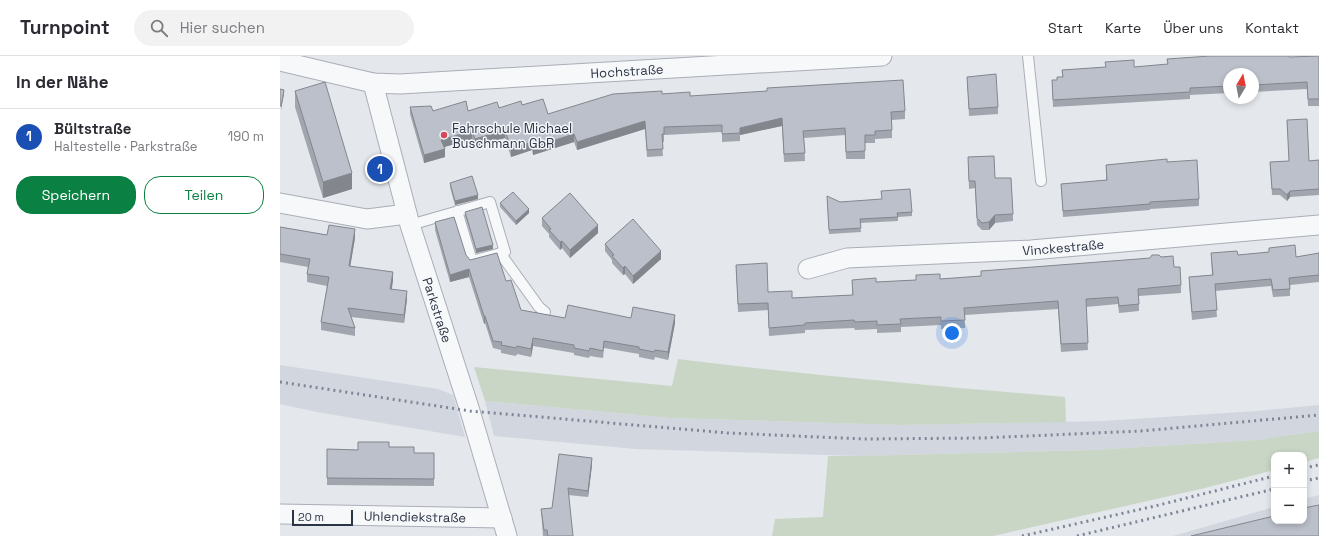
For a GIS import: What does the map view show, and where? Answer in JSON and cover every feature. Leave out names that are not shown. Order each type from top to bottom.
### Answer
[{"type":"street","name":"Hochstraße","points":[[280,62],[373,83],[400,84],[626,63],[882,56]]},
{"type":"street","name":"Parkstraße","points":[[373,83],[408,219],[507,536]]},
{"type":"street","points":[[280,203],[367,219],[408,219]]},
{"type":"street","name":"Vinckestraße","points":[[808,270],[847,258],[1031,250],[1319,225]]},
{"type":"street","name":"Uhlendiekstraße","points":[[280,514],[502,518]]},
{"type":"lane","points":[[1028,56],[1041,181]]},
{"type":"lane","points":[[408,219],[457,212],[490,202],[505,252],[472,261],[457,212]]},
{"type":"lane","points":[[500,253],[539,307],[545,312]]},
{"type":"shaded area","points":[[280,365],[438,389],[453,395],[465,437],[317,412],[280,404]]},
{"type":"shaded area","points":[[485,401],[671,418],[899,425],[1103,421],[1256,411],[1319,405],[1319,431],[1256,440],[1094,450],[858,456],[636,449],[494,436]]},
{"type":"shaded area","points":[[1319,495],[1319,536],[1173,536],[1271,508],[1271,524],[1307,524],[1307,498]]},
{"type":"green space","points":[[678,359],[823,375],[1065,397],[1066,422],[899,425],[671,418],[485,401],[474,367],[672,386]]},
{"type":"green space","points":[[1319,431],[1319,458],[1307,461],[1307,452],[1271,452],[1271,471],[1205,488],[993,536],[772,536],[775,519],[823,517],[828,456],[1094,450],[1256,440]]},
{"type":"building","points":[[1210,56],[1319,56],[1319,99],[1308,99],[1307,82],[1259,85],[1259,68],[1223,68],[1223,86],[1190,88],[1190,92],[1053,100],[1052,80],[1057,80],[1057,77],[1063,77],[1062,70],[1106,67],[1105,62],[1134,60],[1134,67],[1168,64],[1167,59]]},
{"type":"building","points":[[996,74],[998,107],[969,109],[967,77]]},
{"type":"building","points":[[903,80],[905,111],[891,112],[892,130],[875,131],[875,135],[865,135],[865,151],[846,152],[845,128],[803,131],[805,153],[784,154],[782,118],[740,128],[740,133],[722,134],[722,125],[664,127],[664,134],[662,134],[663,149],[647,150],[645,121],[577,142],[574,134],[533,147],[532,142],[511,149],[505,130],[475,139],[472,131],[441,140],[445,149],[424,155],[410,107],[431,106],[433,111],[466,101],[468,111],[497,102],[499,108],[521,101],[522,105],[543,99],[548,114],[613,94],[662,91],[662,94],[690,92],[690,96],[767,91],[767,88]]},
{"type":"building","points":[[325,82],[352,173],[323,182],[295,91]]},
{"type":"building","points":[[280,89],[284,90],[281,106],[280,106]]},
{"type":"building","points":[[1307,119],[1309,161],[1319,160],[1319,189],[1290,191],[1287,195],[1280,189],[1272,189],[1270,162],[1289,161],[1287,120]]},
{"type":"building","points":[[994,156],[995,178],[1011,178],[1013,214],[995,215],[989,222],[982,223],[977,218],[975,181],[969,181],[968,157]]},
{"type":"building","points":[[1167,159],[1167,162],[1197,160],[1199,199],[1150,202],[1150,204],[1063,211],[1061,184],[1107,180],[1106,165]]},
{"type":"building","points":[[472,176],[478,195],[455,201],[450,183]]},
{"type":"building","points":[[910,189],[912,212],[897,213],[898,217],[860,219],[861,228],[829,230],[827,196],[840,202],[882,199],[881,191]]},
{"type":"building","points":[[513,192],[529,209],[516,221],[500,203]]},
{"type":"building","points":[[570,193],[598,225],[570,250],[549,230],[551,229],[542,218]]},
{"type":"building","points":[[482,207],[493,245],[476,249],[465,212]]},
{"type":"building","points":[[454,217],[466,255],[470,260],[497,253],[506,281],[511,280],[521,310],[565,318],[568,305],[631,318],[633,307],[675,315],[668,352],[655,350],[654,352],[639,349],[639,347],[604,341],[603,351],[590,348],[589,351],[574,348],[574,345],[533,338],[531,349],[501,345],[502,342],[493,341],[469,269],[450,275],[435,222]]},
{"type":"building","points":[[633,219],[661,251],[633,276],[625,266],[623,268],[612,256],[614,255],[605,244]]},
{"type":"building","points":[[329,225],[355,229],[349,266],[393,272],[390,289],[407,291],[404,315],[348,308],[355,328],[321,322],[329,277],[307,274],[310,259],[280,254],[280,227],[327,235]]},
{"type":"building","points":[[1295,245],[1296,257],[1319,253],[1319,275],[1289,278],[1290,289],[1273,290],[1271,279],[1215,284],[1217,310],[1192,312],[1189,277],[1213,275],[1211,253],[1237,251],[1238,255],[1269,252],[1269,248]]},
{"type":"building","points":[[1152,255],[1159,255],[1161,257],[1173,256],[1174,267],[1180,267],[1181,285],[1138,289],[1139,304],[1119,306],[1118,297],[1086,299],[1088,343],[1061,344],[1058,301],[964,308],[965,320],[941,321],[941,317],[900,319],[901,324],[877,325],[877,321],[855,322],[854,320],[805,323],[805,325],[769,328],[768,303],[738,304],[736,265],[767,263],[768,292],[792,291],[792,298],[853,295],[852,280],[876,278],[876,282],[916,280],[916,275],[940,274],[940,279],[981,276],[981,271],[1150,258]]},
{"type":"building","points":[[358,442],[389,442],[389,447],[414,447],[414,453],[434,453],[434,479],[327,478],[327,449],[358,450]]},
{"type":"building","points":[[559,454],[592,458],[588,491],[568,488],[573,536],[548,536],[547,530],[544,530],[541,509],[552,508]]},
{"type":"building","points":[[1319,505],[1319,536],[1191,536],[1271,517],[1271,524],[1307,524],[1307,507]]},
{"type":"railway","points":[[280,382],[470,411],[728,433],[864,439],[982,438],[1141,431],[1319,415]]},
{"type":"railway","points":[[1307,467],[1319,465]]},
{"type":"railway","points":[[1022,536],[1155,506],[1271,477]]},
{"type":"railway","points":[[1307,480],[1319,478]]},
{"type":"railway","points":[[1077,536],[1271,490]]},
{"type":"place","name":"Fahrschule Michael Buschmann GbR","points":[[444,135]]},
{"type":"place","name":"Bültstraße","points":[[380,169]]}]
